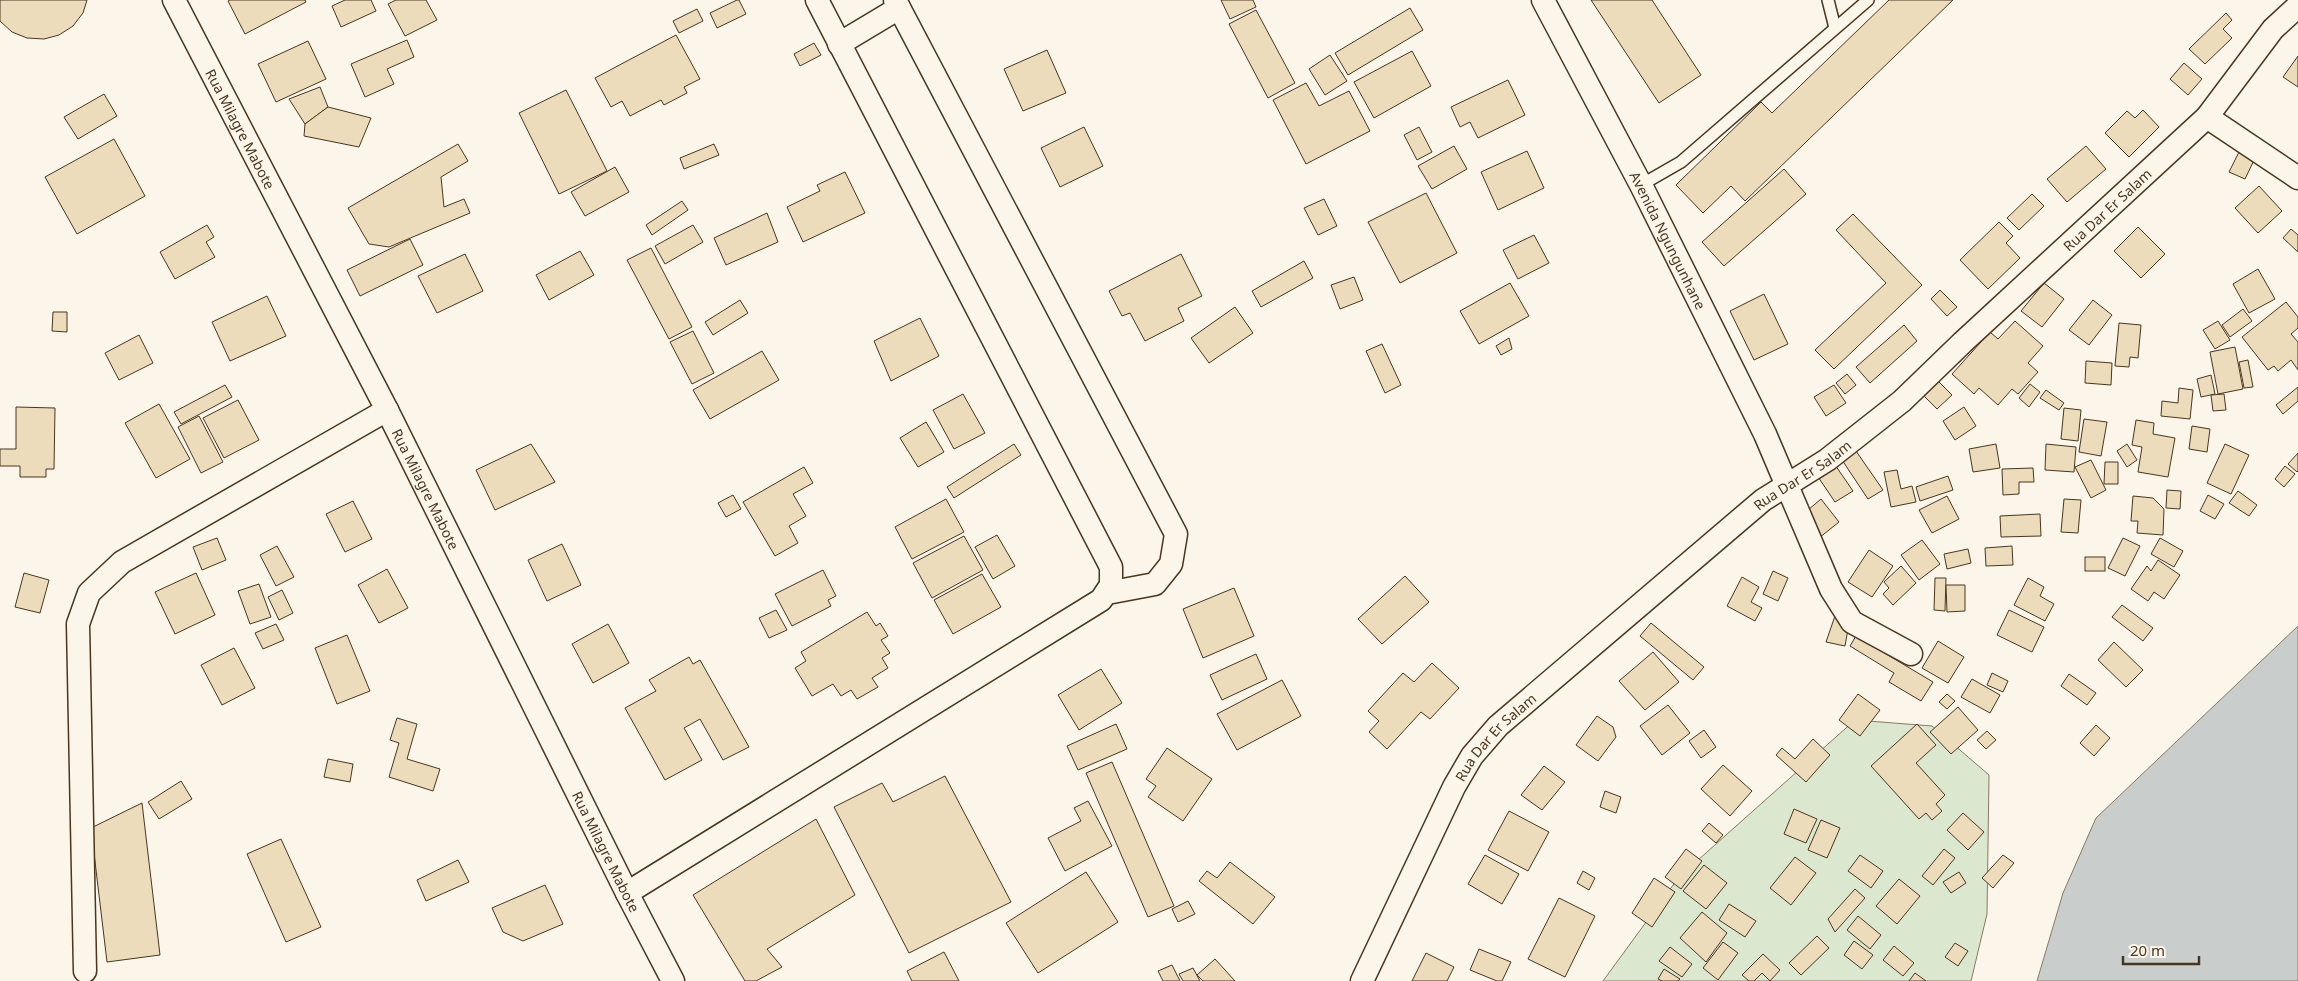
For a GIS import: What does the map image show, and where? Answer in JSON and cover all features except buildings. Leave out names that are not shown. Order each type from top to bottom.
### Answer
[{"type":"street","name":"Rua Milagre Mabote","points":[[174,0],[387,410],[627,893],[673,981]]},
{"type":"street","points":[[627,893],[1101,600],[1108,593],[1111,585],[1111,567],[817,0]]},
{"type":"street","name":"Avenida Ngungunhane","points":[[1543,0],[1640,185],[1765,434],[1785,486],[1831,589],[1852,622],[1910,654]]},
{"type":"street","points":[[839,44],[897,4],[1176,534],[1171,564],[1155,584],[1108,593]]},
{"type":"street","name":"Rua Dar Er Salam","points":[[1362,981],[1454,787],[1472,756],[1498,726],[1763,500],[1827,460],[1902,401],[2206,117],[2273,29],[2298,6]]},
{"type":"street","points":[[2206,117],[2298,178]]},
{"type":"street","points":[[85,971],[78,624],[89,593],[122,562],[387,410]]},
{"type":"lane","points":[[1828,0],[1835,28]]},
{"type":"lane","points":[[1640,185],[1681,162],[1868,0]]},
{"type":"green space","points":[[1855,720],[1932,726],[1989,775],[1987,914],[1971,981],[1603,981],[1679,877]]},
{"type":"shaded area","points":[[2298,626],[2298,981],[2037,981],[2063,893],[2096,818]]}]
